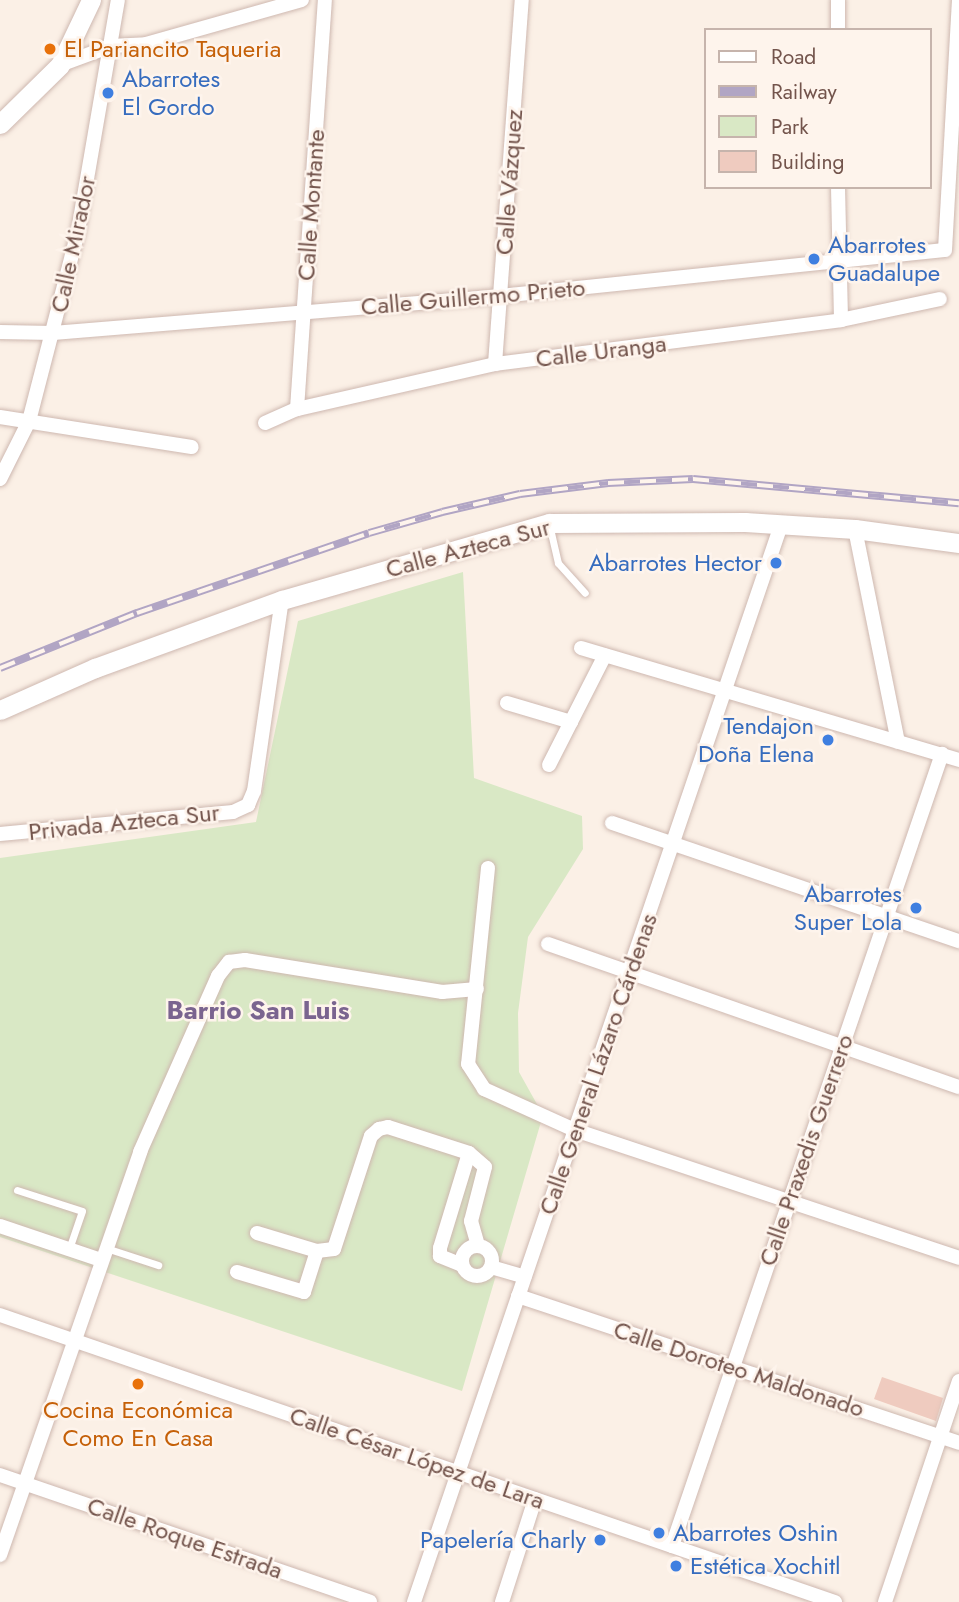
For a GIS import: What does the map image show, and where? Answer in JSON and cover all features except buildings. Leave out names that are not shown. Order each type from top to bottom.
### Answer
[{"type":"street","points":[[0,124],[60,65],[90,0]]},
{"type":"street","name":"Calle Mirador","points":[[0,479],[29,421],[53,333],[78,231],[118,0]]},
{"type":"street","points":[[60,65],[111,46],[146,44],[302,0]]},
{"type":"street","name":"Calle Montante","points":[[297,409],[325,0]]},
{"type":"street","name":"Calle Vázquez","points":[[495,364],[522,0]]},
{"type":"street","points":[[838,0],[838,28]]},
{"type":"street","points":[[954,210],[959,0]]},
{"type":"street","points":[[838,189],[841,320]]},
{"type":"street","name":"Calle Guillermo Prieto","points":[[0,332],[53,333],[500,296],[945,250],[954,210]]},
{"type":"street","name":"Calle Uranga","points":[[265,423],[297,409],[495,364],[841,320],[940,299]]},
{"type":"street","points":[[0,417],[192,447]]},
{"type":"street","name":"Calle Azteca Sur","points":[[0,710],[95,668],[282,600],[549,523],[855,528],[959,544]]},
{"type":"street","name":"Calle General Lázaro Cárdenas","points":[[414,1602],[781,525]]},
{"type":"street","points":[[855,528],[898,742]]},
{"type":"street","name":"Privada Azteca Sur","points":[[0,834],[233,812],[248,804],[254,791],[282,600]]},
{"type":"street","points":[[582,648],[959,760]]},
{"type":"street","points":[[549,765],[605,656]]},
{"type":"street","points":[[507,703],[571,722]]},
{"type":"street","name":"Calle Praxedis Guerrero","points":[[672,1546],[942,754]]},
{"type":"street","points":[[612,823],[959,942]]},
{"type":"street","points":[[488,868],[468,1064],[484,1089],[575,1130],[959,1258]]},
{"type":"street","points":[[548,944],[959,1087]]},
{"type":"street","points":[[0,1555],[140,1152],[218,976],[229,962],[245,960],[442,992],[477,989]]},
{"type":"street","points":[[257,1233],[317,1251],[334,1249],[370,1136],[379,1129],[388,1127],[469,1153],[485,1167],[471,1221],[478,1246]]},
{"type":"street","points":[[462,1265],[463,1256],[469,1248],[478,1246],[487,1250],[492,1258],[491,1267],[485,1274],[476,1276],[467,1273],[462,1265],[440,1256],[440,1248],[469,1153]]},
{"type":"street","points":[[0,1226],[69,1250],[103,1254]]},
{"type":"street","points":[[237,1272],[304,1292],[317,1251]]},
{"type":"street","points":[[491,1267],[525,1277]]},
{"type":"street","name":"Calle Doroteo Maldonado","points":[[518,1296],[959,1443]]},
{"type":"street","name":"Calle César López de Lara","points":[[0,1315],[835,1602]]},
{"type":"street","points":[[885,1602],[959,1381]]},
{"type":"street","name":"Calle Roque Estrada","points":[[0,1475],[370,1602]]},
{"type":"street","points":[[502,1602],[535,1499]]},
{"type":"lane","points":[[549,523],[558,563],[585,593]]},
{"type":"lane","points":[[17,1190],[82,1211],[69,1250]]},
{"type":"lane","points":[[103,1254],[158,1265]]},
{"type":"green space","points":[[463,572],[474,778],[582,816],[583,849],[528,937],[518,1013],[519,1072],[543,1115],[462,1391],[0,1237],[0,858],[256,822],[298,621]]},
{"type":"railway","points":[[0,668],[137,613],[369,533],[520,494],[608,483],[693,479],[959,503]]},
{"type":"place","name":"El Pariancito Taqueria","points":[[50,49]]},
{"type":"place","name":"Abarrotes El Gordo","points":[[108,93]]},
{"type":"place","name":"Abarrotes Guadalupe","points":[[814,259]]},
{"type":"place","name":"Abarrotes Hector","points":[[776,563]]},
{"type":"place","name":"Tendajon Doña Elena","points":[[828,740]]},
{"type":"place","name":"Abarrotes Super Lola","points":[[916,908]]},
{"type":"place","name":"Cocina Económica Como En Casa","points":[[138,1384]]},
{"type":"place","name":"Abarrotes Oshin","points":[[659,1533]]},
{"type":"place","name":"Papelería Charly","points":[[600,1540]]},
{"type":"place","name":"Estética Xochitl","points":[[676,1566]]},
{"type":"district","name":"Barrio San Luis","points":[[258,1011]]}]
